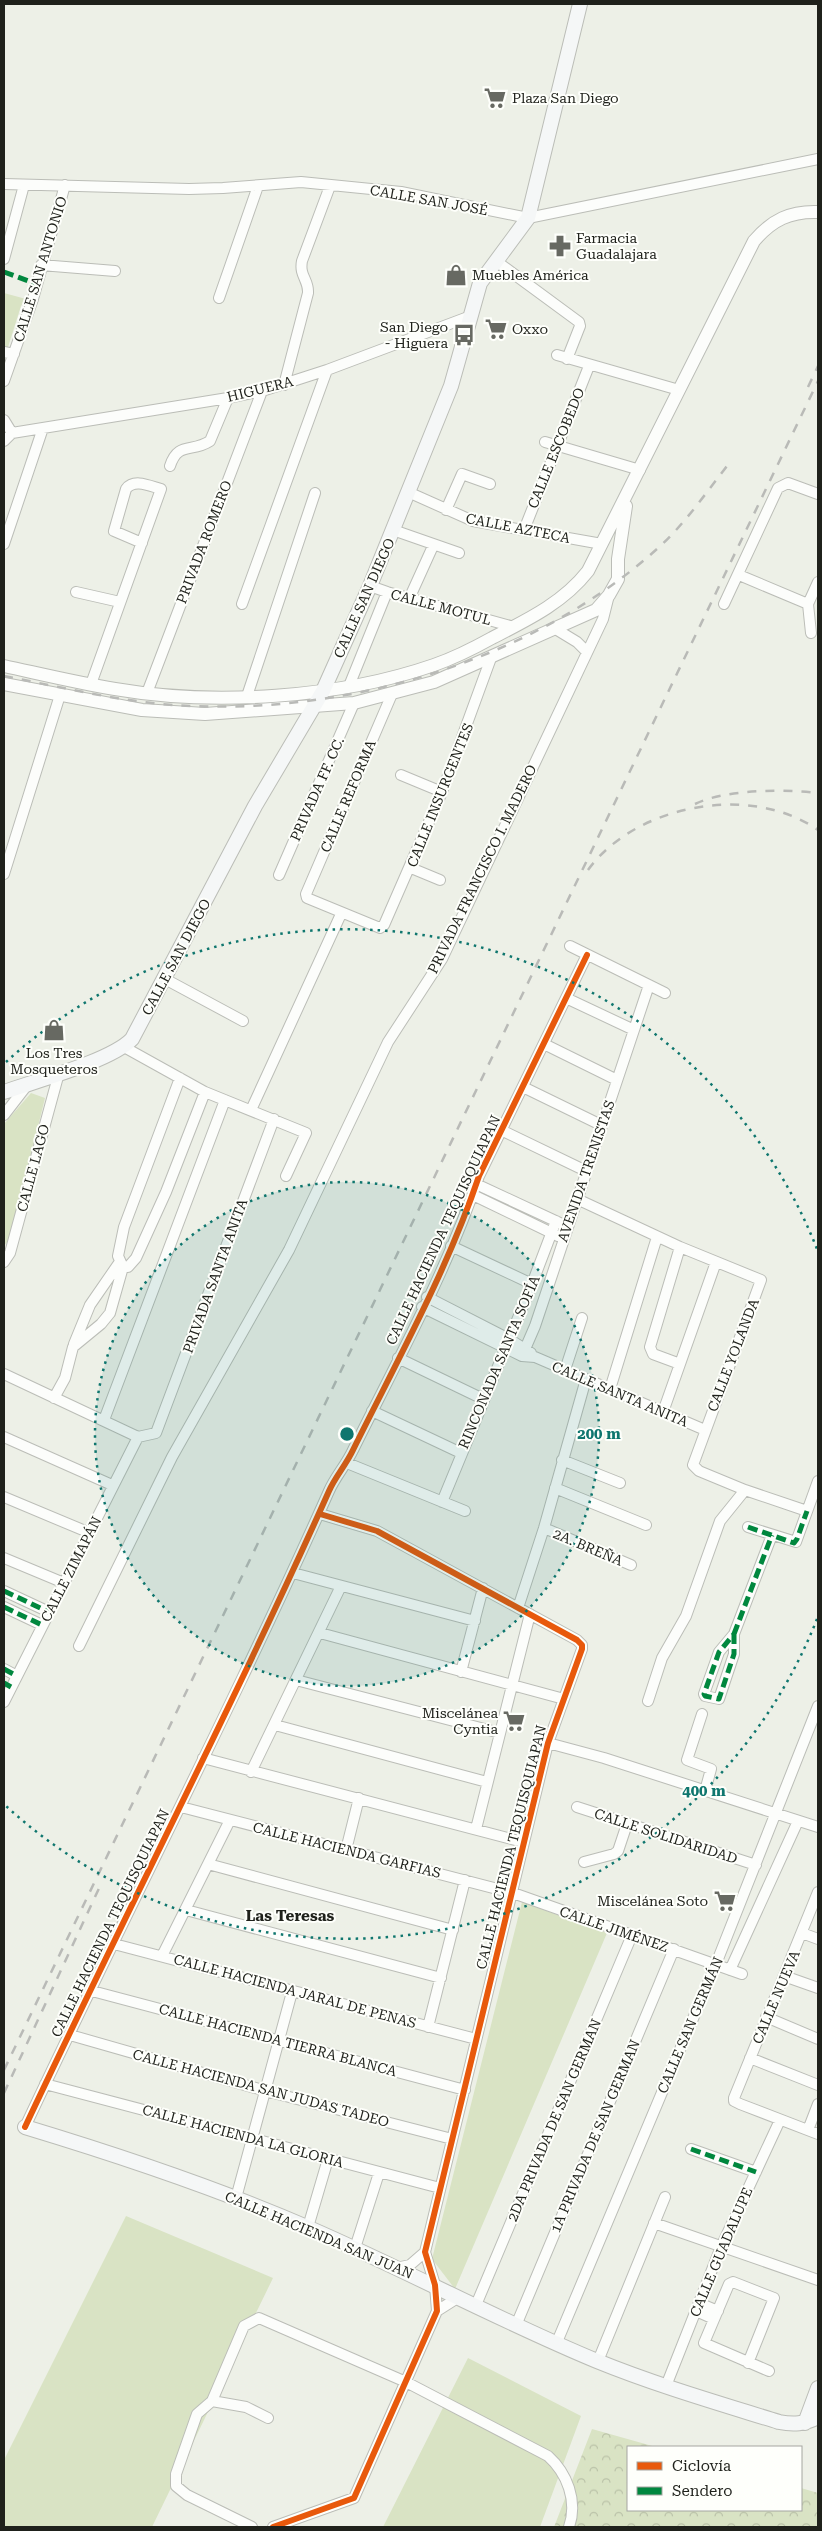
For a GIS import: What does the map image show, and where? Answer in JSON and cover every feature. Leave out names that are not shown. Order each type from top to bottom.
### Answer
[{"type":"main road","name":"CALLE SAN DIEGO","points":[[124,1047],[132,1039],[165,979],[255,806],[323,691],[370,586],[451,386],[468,317],[480,283],[528,218],[580,4]]},
{"type":"main road","points":[[4,1092],[59,1073],[124,1047]]},
{"type":"main road","name":"CALLE HACIENDA SAN JUAN","points":[[25,2127],[154,2168],[308,2227],[598,2361],[666,2386],[793,2425],[818,2417]]},
{"type":"main road","points":[[804,2423],[818,2388]]},
{"type":"street","name":"CALLE SAN JOSÉ","points":[[4,184],[189,189],[301,182],[401,192],[528,218],[818,159]]},
{"type":"street","points":[[4,259],[24,185]]},
{"type":"street","name":"CALLE SAN ANTONIO","points":[[4,381],[9,353],[33,299],[65,185]]},
{"type":"street","points":[[219,298],[258,186]]},
{"type":"street","points":[[284,384],[309,287],[301,274],[302,261],[330,186]]},
{"type":"street","points":[[4,666],[91,684],[147,693],[209,698],[323,691],[434,665],[514,627],[569,593],[588,572],[744,259],[767,226],[803,211],[818,212]]},
{"type":"street","points":[[496,260],[579,322],[580,326],[562,357],[679,390]]},
{"type":"street","points":[[41,265],[115,271]]},
{"type":"street","name":"HIGUERA","points":[[12,433],[262,391],[327,370],[468,317]]},
{"type":"street","name":"CALLE ESCOBEDO","points":[[524,530],[589,366]]},
{"type":"street","points":[[242,604],[327,370]]},
{"type":"street","name":"PRIVADA ROMERO","points":[[147,693],[262,391]]},
{"type":"street","points":[[170,466],[174,454],[178,450],[205,444],[210,441],[228,398]]},
{"type":"street","points":[[4,420],[12,433],[4,441]]},
{"type":"street","points":[[4,544],[43,428]]},
{"type":"street","points":[[545,442],[640,470]]},
{"type":"street","points":[[446,510],[462,474],[490,484]]},
{"type":"street","points":[[91,684],[120,602],[142,543],[161,489],[134,482],[126,490],[114,531],[142,543]]},
{"type":"street","points":[[724,604],[778,488],[788,483],[818,494]]},
{"type":"street","name":"CALLE AZTECA","points":[[408,492],[473,521],[602,544]]},
{"type":"street","points":[[247,696],[315,493]]},
{"type":"street","points":[[4,684],[142,710],[205,714],[354,703],[434,682],[596,610],[609,595],[618,579],[618,559],[628,494]]},
{"type":"street","points":[[393,530],[433,546],[459,553]]},
{"type":"street","points":[[410,599],[433,546]]},
{"type":"street","points":[[739,575],[808,604]]},
{"type":"street","points":[[811,633],[808,604],[818,582]]},
{"type":"street","name":"CALLE MOTUL","points":[[370,586],[410,599],[514,627]]},
{"type":"street","points":[[76,592],[120,602]]},
{"type":"street","points":[[349,686],[387,592]]},
{"type":"street","name":"PRIVADA FRANCISCO I. MADERO","points":[[79,1646],[172,1458],[289,1250],[388,1042],[442,959],[603,619],[609,595]]},
{"type":"street","points":[[554,628],[577,642],[586,652]]},
{"type":"street","name":"CALLE INSURGENTES","points":[[340,914],[380,928],[384,925],[411,868],[442,792],[491,658]]},
{"type":"street","name":"CALLE REFORMA","points":[[340,914],[306,898],[306,894],[392,694]]},
{"type":"street","points":[[4,874],[60,695]]},
{"type":"street","name":"PRIVADA FF. CC.","points":[[279,875],[354,703]]},
{"type":"street","points":[[401,775],[442,792]]},
{"type":"street","points":[[411,868],[440,880]]},
{"type":"street","points":[[251,1110],[340,914]]},
{"type":"street","points":[[570,946],[665,993]]},
{"type":"street","name":"CALLE HACIENDA TEQUISQUIAPAN","points":[[25,2127],[181,1807],[320,1514],[329,1491],[347,1463],[398,1358],[451,1246],[476,1184],[501,1130],[587,955]]},
{"type":"street","points":[[165,979],[244,1021]]},
{"type":"street","name":"AVENIDA TRENISTAS","points":[[524,1352],[649,985]]},
{"type":"street","points":[[566,998],[634,1030]]},
{"type":"street","points":[[544,1044],[617,1080]]},
{"type":"street","points":[[124,1047],[205,1092],[306,1133],[286,1176]]},
{"type":"street","name":"CALLE LAGO","points":[[4,1262],[10,1253],[59,1073]]},
{"type":"street","points":[[75,1344],[101,1324],[110,1313],[121,1265],[118,1256],[124,1227],[180,1078]]},
{"type":"street","points":[[4,1115],[28,1083]]},
{"type":"street","points":[[523,1087],[601,1125]]},
{"type":"street","points":[[121,1265],[128,1266],[136,1258],[166,1192],[205,1092]]},
{"type":"street","points":[[104,1420],[224,1100]]},
{"type":"street","name":"PRIVADA SANTA ANITA","points":[[138,1437],[156,1433],[274,1119]]},
{"type":"street","points":[[501,1130],[586,1171]]},
{"type":"street","points":[[476,1184],[567,1226]]},
{"type":"street","points":[[473,1194],[563,1238]]},
{"type":"street","points":[[577,1198],[658,1237],[716,1262],[663,1412]]},
{"type":"street","name":"RINCONADA SANTA SOFÍA","points":[[442,1502],[556,1221]]},
{"type":"street","points":[[610,1388],[658,1237]]},
{"type":"street","points":[[451,1246],[532,1284]]},
{"type":"street","points":[[680,1247],[650,1347],[653,1354],[680,1364]]},
{"type":"street","name":"CALLE YOLANDA","points":[[716,1262],[761,1280],[693,1462],[695,1469],[745,1490]]},
{"type":"street","points":[[54,1398],[65,1378],[75,1344],[90,1305],[105,1280],[121,1265]]},
{"type":"street","name":"CALLE SANTA ANITA","points":[[427,1297],[524,1352],[705,1430]]},
{"type":"street","name":"CALLE SANTA ANITA","points":[[422,1307],[507,1343]]},
{"type":"street","points":[[565,1370],[582,1318]]},
{"type":"street","points":[[398,1358],[483,1399]]},
{"type":"street","points":[[4,1374],[138,1437]]},
{"type":"street","points":[[518,1608],[544,1528],[586,1378]]},
{"type":"street","points":[[372,1411],[461,1454]]},
{"type":"street","points":[[4,1437],[112,1485]]},
{"type":"street","name":"CALLE ZIMAPÁN","points":[[4,1702],[7,1685],[17,1676],[90,1533],[112,1485],[138,1437]]},
{"type":"street","points":[[562,1460],[620,1483]]},
{"type":"street","points":[[347,1463],[464,1511]]},
{"type":"street","points":[[748,1527],[796,1542],[812,1506],[818,1481]]},
{"type":"street","points":[[555,1488],[646,1525]]},
{"type":"street","points":[[648,1701],[662,1658],[686,1616],[720,1520],[745,1490],[812,1506]]},
{"type":"street","points":[[4,1497],[90,1533]]},
{"type":"street","name":"CALLE HACIENDA TEQUISQUIAPAN","points":[[320,1514],[376,1531],[484,1588],[582,1645],[548,1743],[425,2252]]},
{"type":"street","name":"2A. BREÑA","points":[[544,1528],[631,1566]]},
{"type":"street","points":[[734,1634],[735,1650],[719,1699],[711,1698],[704,1694],[715,1664],[722,1647],[734,1634],[772,1535]]},
{"type":"street","points":[[4,1558],[64,1583]]},
{"type":"street","points":[[292,1573],[475,1621]]},
{"type":"street","points":[[251,1772],[320,1633],[341,1586]]},
{"type":"street","points":[[461,1672],[484,1588]]},
{"type":"street","points":[[4,1591],[49,1612]]},
{"type":"street","points":[[4,1607],[42,1625]]},
{"type":"street","points":[[476,1829],[530,1614]]},
{"type":"street","points":[[320,1633],[564,1699]]},
{"type":"street","points":[[715,1664],[730,1668]]},
{"type":"street","points":[[4,1669],[17,1676]]},
{"type":"street","points":[[296,1680],[500,1733]]},
{"type":"street","name":"CALLE SAN GERMÁN","points":[[557,2342],[716,1964],[777,1814],[818,1706]]},
{"type":"street","points":[[702,1714],[686,1760],[710,1770],[705,1792]]},
{"type":"street","points":[[275,1725],[487,1782]]},
{"type":"street","points":[[548,1743],[604,1758],[818,1827]]},
{"type":"street","points":[[204,1758],[251,1772],[360,1798],[523,1842]]},
{"type":"street","points":[[346,1850],[360,1798]]},
{"type":"street","name":"CALLE SOLIDARIDAD","points":[[577,1806],[756,1865]]},
{"type":"street","name":"CALLE HACIENDA GARFIAS","points":[[181,1807],[513,1893]]},
{"type":"street","points":[[162,1956],[230,1820]]},
{"type":"street","points":[[730,1970],[798,1821]]},
{"type":"street","points":[[584,1862],[614,1854],[618,1851],[628,1824]]},
{"type":"street","points":[[208,1864],[453,1930]]},
{"type":"street","points":[[428,2027],[464,1880]]},
{"type":"street","name":"CALLE NUEVA","points":[[780,2120],[734,2101],[766,2017],[818,1892]]},
{"type":"street","name":"CALLE JIMÉNEZ","points":[[513,1893],[742,1974]]},
{"type":"street","points":[[186,1910],[441,1978]]},
{"type":"street","points":[[802,1933],[818,1939]]},
{"type":"street","name":"2DA PRIVADA DE SAN GERMAN","points":[[476,2305],[632,1935]]},
{"type":"street","name":"CALLE HACIENDA JARAL DE PENAS","points":[[114,1944],[476,2039]]},
{"type":"street","name":"1A PRIVADA DE SAN GERMAN","points":[[516,2324],[674,1949]]},
{"type":"street","points":[[784,1976],[818,1988]]},
{"type":"street","name":"CALLE HACIENDA TIERRA BLANCA","points":[[92,1991],[465,2090]]},
{"type":"street","points":[[236,2198],[292,1992]]},
{"type":"street","points":[[766,2017],[818,2039]]},
{"type":"street","name":"CALLE HACIENDA SAN JUDAS TADEO","points":[[70,2034],[266,2091],[452,2139]]},
{"type":"street","points":[[750,2058],[818,2085]]},
{"type":"street","name":"CALLE HACIENDA LA GLORIA","points":[[45,2084],[440,2188]]},
{"type":"street","points":[[808,2130],[818,2104]]},
{"type":"street","points":[[780,2120],[818,2134]]},
{"type":"street","name":"CALLE GUADALUPE","points":[[666,2386],[721,2247],[780,2120]]},
{"type":"street","points":[[692,2149],[756,2172]]},
{"type":"street","points":[[308,2227],[328,2159]]},
{"type":"street","points":[[355,2248],[379,2173]]},
{"type":"street","points":[[598,2361],[665,2197]]},
{"type":"street","points":[[654,2223],[818,2280]]},
{"type":"street","points":[[273,2527],[354,2498],[437,2312],[435,2285],[425,2252],[410,2265],[396,2268]]},
{"type":"street","points":[[748,2363],[774,2298],[731,2282],[704,2343],[748,2363],[769,2371]]},
{"type":"street","points":[[437,2312],[460,2297]]},
{"type":"street","points":[[697,2307],[716,2315]]},
{"type":"street","points":[[252,2527],[187,2495],[176,2486],[176,2474],[197,2414],[212,2401],[244,2326],[259,2318],[406,2382],[533,2447],[560,2468],[572,2495],[572,2520],[569,2527]]},
{"type":"street","points":[[212,2401],[246,2407],[268,2418]]},
{"type":"green space","points":[[4,293],[26,299],[21,306],[8,347],[4,346]]},
{"type":"green space","points":[[31,1093],[45,1098],[11,1237],[4,1246],[4,1124]]},
{"type":"green space","points":[[522,1902],[607,1933],[455,2289],[432,2259]]},
{"type":"green space","points":[[126,2216],[273,2278],[152,2527],[4,2527],[4,2460]]},
{"type":"green space","points":[[468,2358],[581,2416],[540,2527],[383,2527]]},
{"type":"green space","points":[[592,2429],[652,2446],[627,2446],[627,2511],[802,2511],[802,2488],[818,2493],[818,2527],[554,2527]]},
{"type":"railway","points":[[808,387],[818,366]]},
{"type":"railway","points":[[4,2070],[818,381]]},
{"type":"railway","points":[[4,676],[89,693],[153,703],[238,706],[303,702],[367,691],[431,674],[493,651],[552,623],[607,589],[667,540],[727,466]]},
{"type":"railway","points":[[695,804],[723,795],[755,791],[818,793]]},
{"type":"railway","points":[[588,870],[609,847],[635,829],[664,816],[696,808],[728,805],[761,807],[791,816],[818,830]]},
{"type":"railway","points":[[4,2093],[101,1884]]},
{"type":"marked path","points":[[4,272],[37,284]]},
{"type":"marked path","points":[[748,1527],[794,1543],[807,1511]]},
{"type":"marked path","points":[[734,1634],[772,1535]]},
{"type":"marked path","points":[[4,1591],[49,1612]]},
{"type":"marked path","points":[[4,1607],[42,1625]]},
{"type":"marked path","points":[[734,1634],[734,1654],[719,1699],[705,1696],[704,1694],[719,1652],[734,1634]]},
{"type":"marked path","points":[[4,1669],[17,1676]]},
{"type":"marked path","points":[[4,1683],[11,1687]]},
{"type":"marked path","points":[[691,2149],[756,2172]]},
{"type":"cycle path","points":[[25,2127],[217,1731],[331,1486],[350,1455],[437,1281],[479,1176],[587,955]]},
{"type":"cycle path","points":[[273,2527],[354,2498],[437,2311],[435,2285],[425,2252],[548,1743],[582,1649],[582,1645],[577,1640],[377,1531],[320,1514]]},
{"type":"place","name":"Plaza San Diego","points":[[495,98]]},
{"type":"place","name":"Farmacia Guadalajara","points":[[560,246]]},
{"type":"place","name":"Muebles América","points":[[456,275]]},
{"type":"place","name":"Oxxo","points":[[496,329]]},
{"type":"place","name":"San Diego - Higuera","points":[[464,335]]},
{"type":"place","name":"Los Tres Mosqueteros","points":[[54,1030]]},
{"type":"place","name":"Miscelánea Cyntia","points":[[514,1721]]},
{"type":"place","name":"Miscelánea Soto","points":[[725,1901]]},
{"type":"district","name":"Las Teresas","points":[[290,1916]]}]
